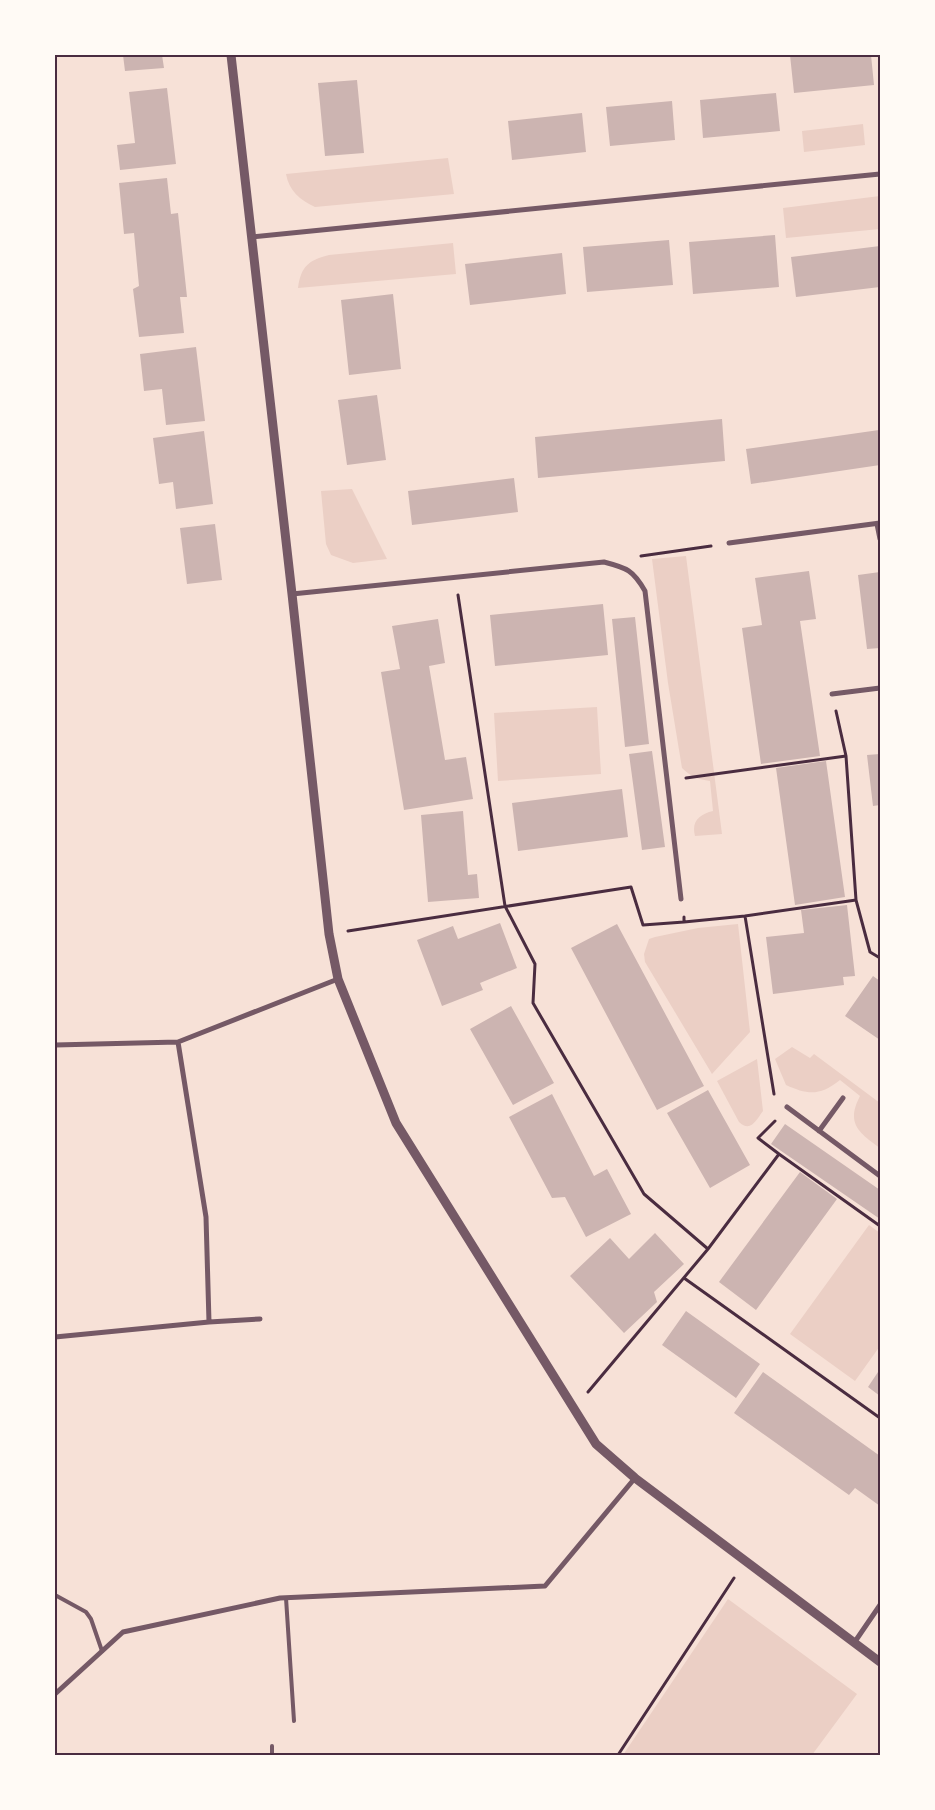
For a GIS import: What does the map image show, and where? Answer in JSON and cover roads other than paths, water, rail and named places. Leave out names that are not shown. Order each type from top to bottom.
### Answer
[{"type":"street","points":[[230,55],[292,594],[328,934],[338,979],[396,1123],[596,1444],[635,1478],[880,1662]]},
{"type":"street","points":[[252,237],[880,174]]},
{"type":"street","points":[[729,543],[879,523],[880,539]]},
{"type":"street","points":[[292,594],[604,562],[624,567],[637,577],[645,591],[681,899]]},
{"type":"street","points":[[832,694],[880,688]]},
{"type":"street","points":[[55,1045],[178,1042],[338,979]]},
{"type":"street","points":[[178,1042],[206,1217],[209,1322]]},
{"type":"street","points":[[819,1131],[843,1098]]},
{"type":"street","points":[[787,1107],[880,1176]]},
{"type":"street","points":[[55,1337],[260,1319]]},
{"type":"street","points":[[55,1694],[122,1632],[280,1598],[545,1586],[635,1478]]},
{"type":"street","points":[[854,1643],[880,1605]]},
{"type":"lane","points":[[55,1595],[86,1612],[91,1619],[102,1651]]},
{"type":"lane","points":[[286,1598],[294,1721]]},
{"type":"lane","points":[[272,1746],[272,1755]]}]
